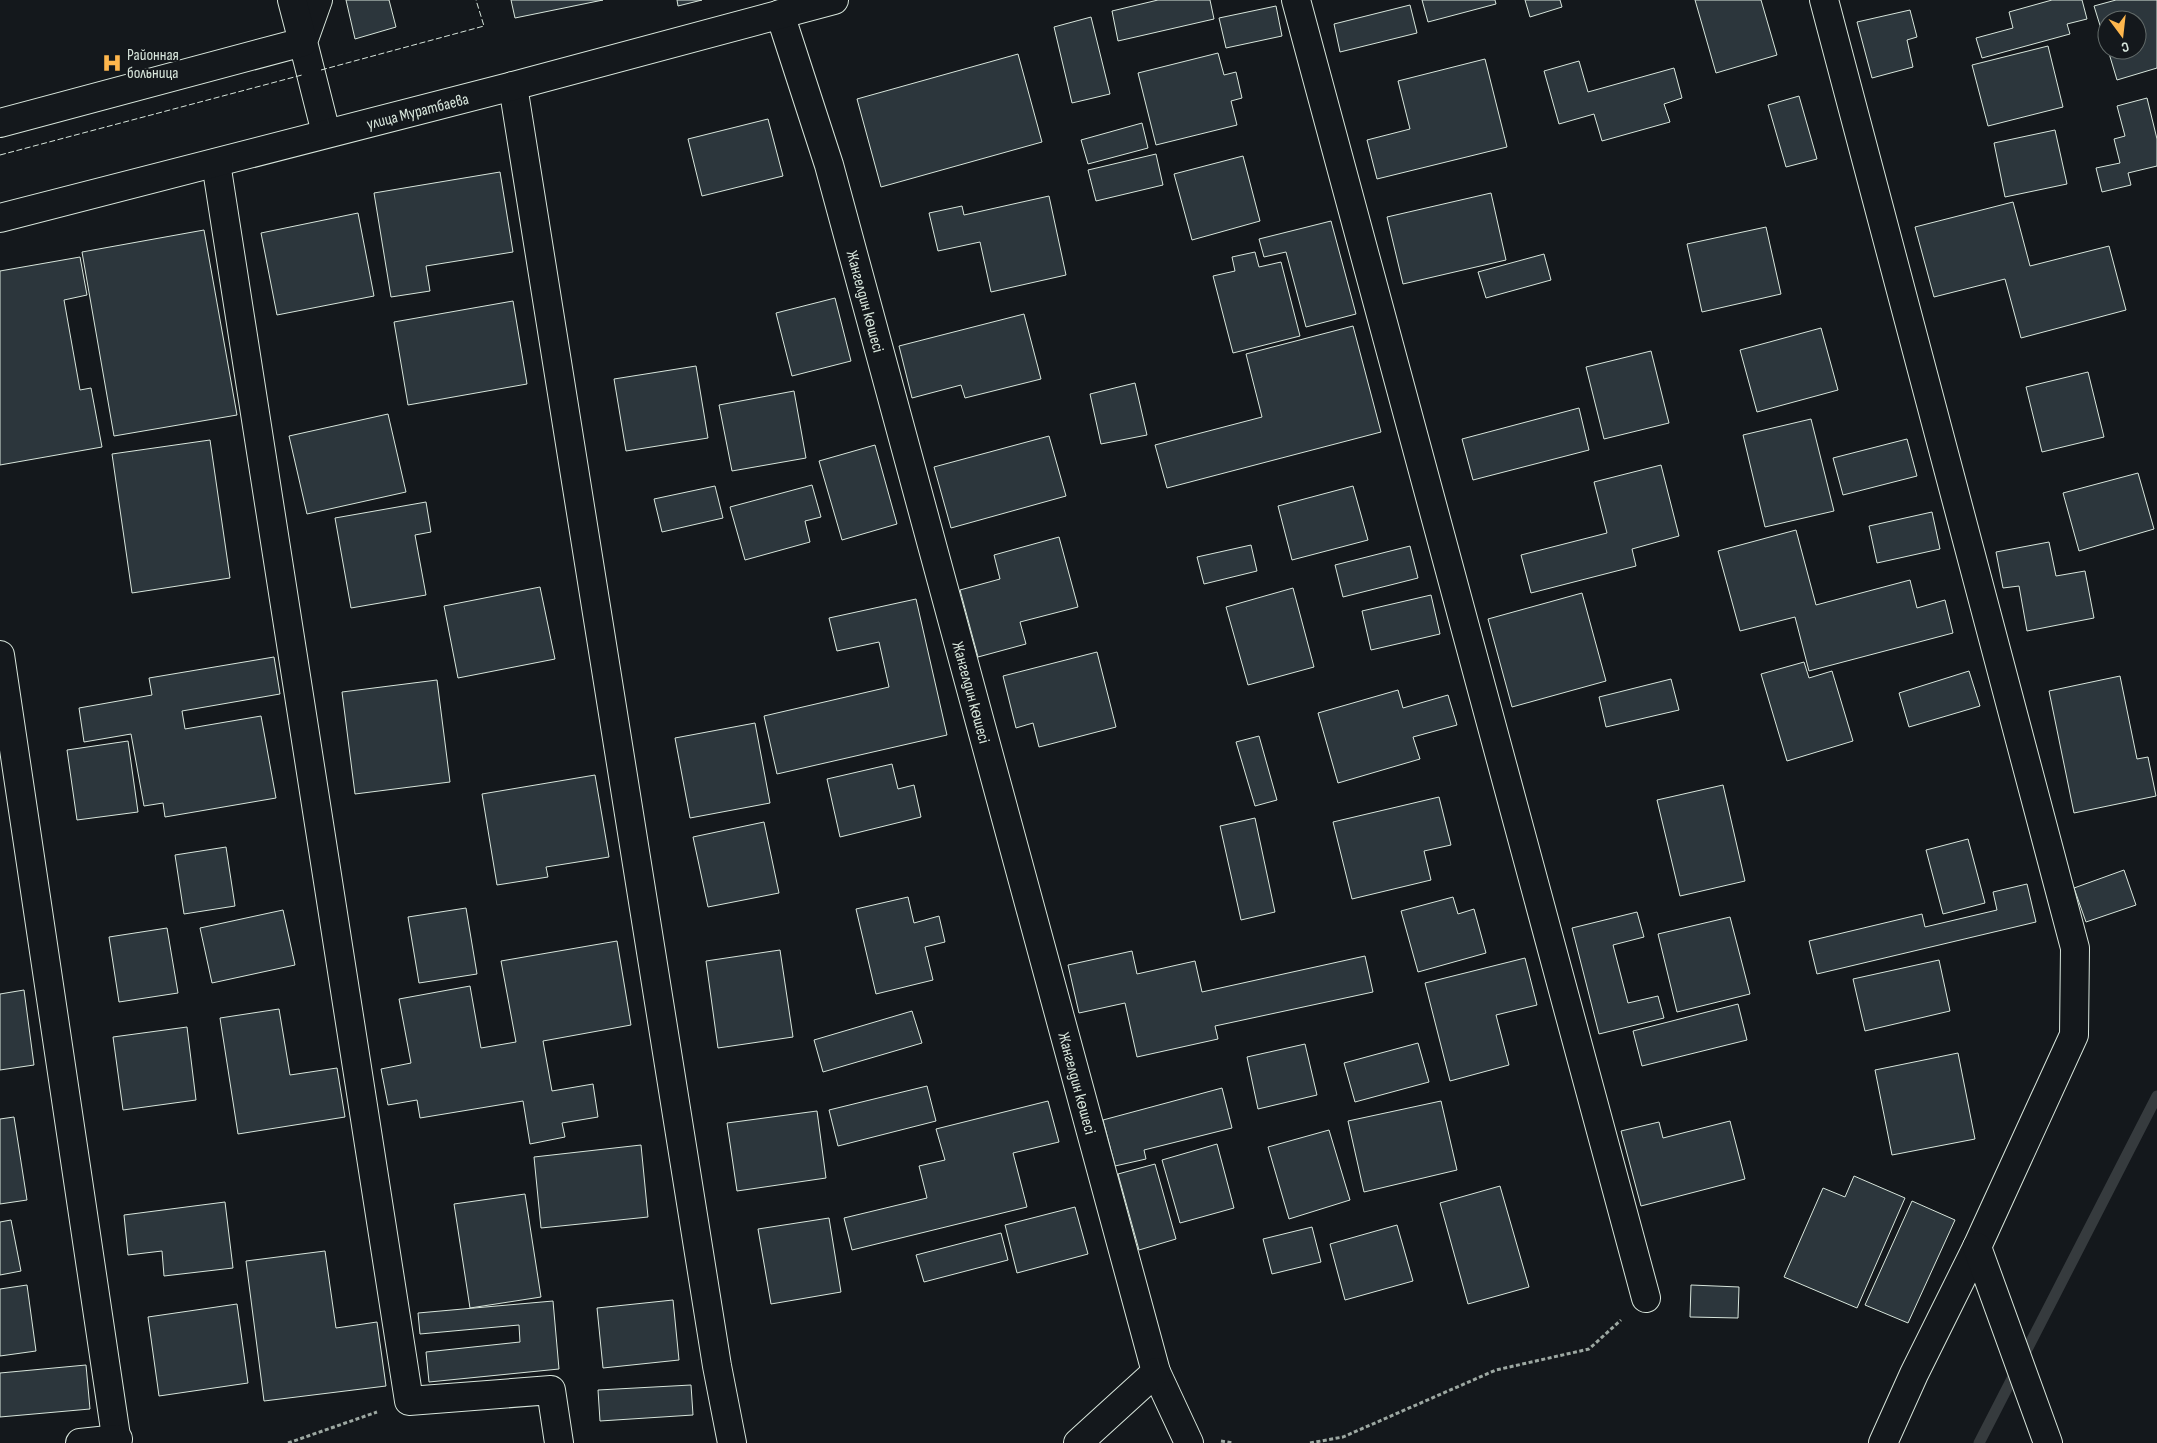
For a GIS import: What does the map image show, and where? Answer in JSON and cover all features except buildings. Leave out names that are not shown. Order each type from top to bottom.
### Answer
[{"type":"street","points":[[292,0],[326,133]]},
{"type":"street","points":[[303,42],[318,0]]},
{"type":"street","name":"улица Муратбаева","points":[[0,218],[513,86],[834,0]]},
{"type":"street","points":[[1296,0],[1646,1298]]},
{"type":"street","points":[[1824,0],[2075,948],[2074,1035],[1977,1247],[1910,1382],[1883,1443]]},
{"type":"street","name":"Жангелдин көшесі","points":[[780,14],[830,165],[1156,1372],[1188,1443]]},
{"type":"street","points":[[0,123],[303,42]]},
{"type":"street","points":[[513,86],[715,1356],[732,1443]]},
{"type":"street","points":[[216,163],[409,1401],[551,1390],[559,1443]]},
{"type":"street","points":[[0,655],[118,1441],[80,1443]]},
{"type":"street","points":[[1977,1247],[2048,1443]]},
{"type":"street","points":[[1078,1443],[1156,1372]]},
{"type":"path","points":[[1310,1443],[1342,1436],[1496,1370],[1589,1349],[1646,1298]]},
{"type":"path","points":[[288,1443],[409,1401]]},
{"type":"waterway","points":[[1979,1443],[2157,1096]]},
{"type":"fence","points":[[321,70],[484,26],[476,0]]},
{"type":"fence","points":[[0,155],[302,75]]},
{"type":"place","name":"Районная больница","points":[[112,63]]}]
